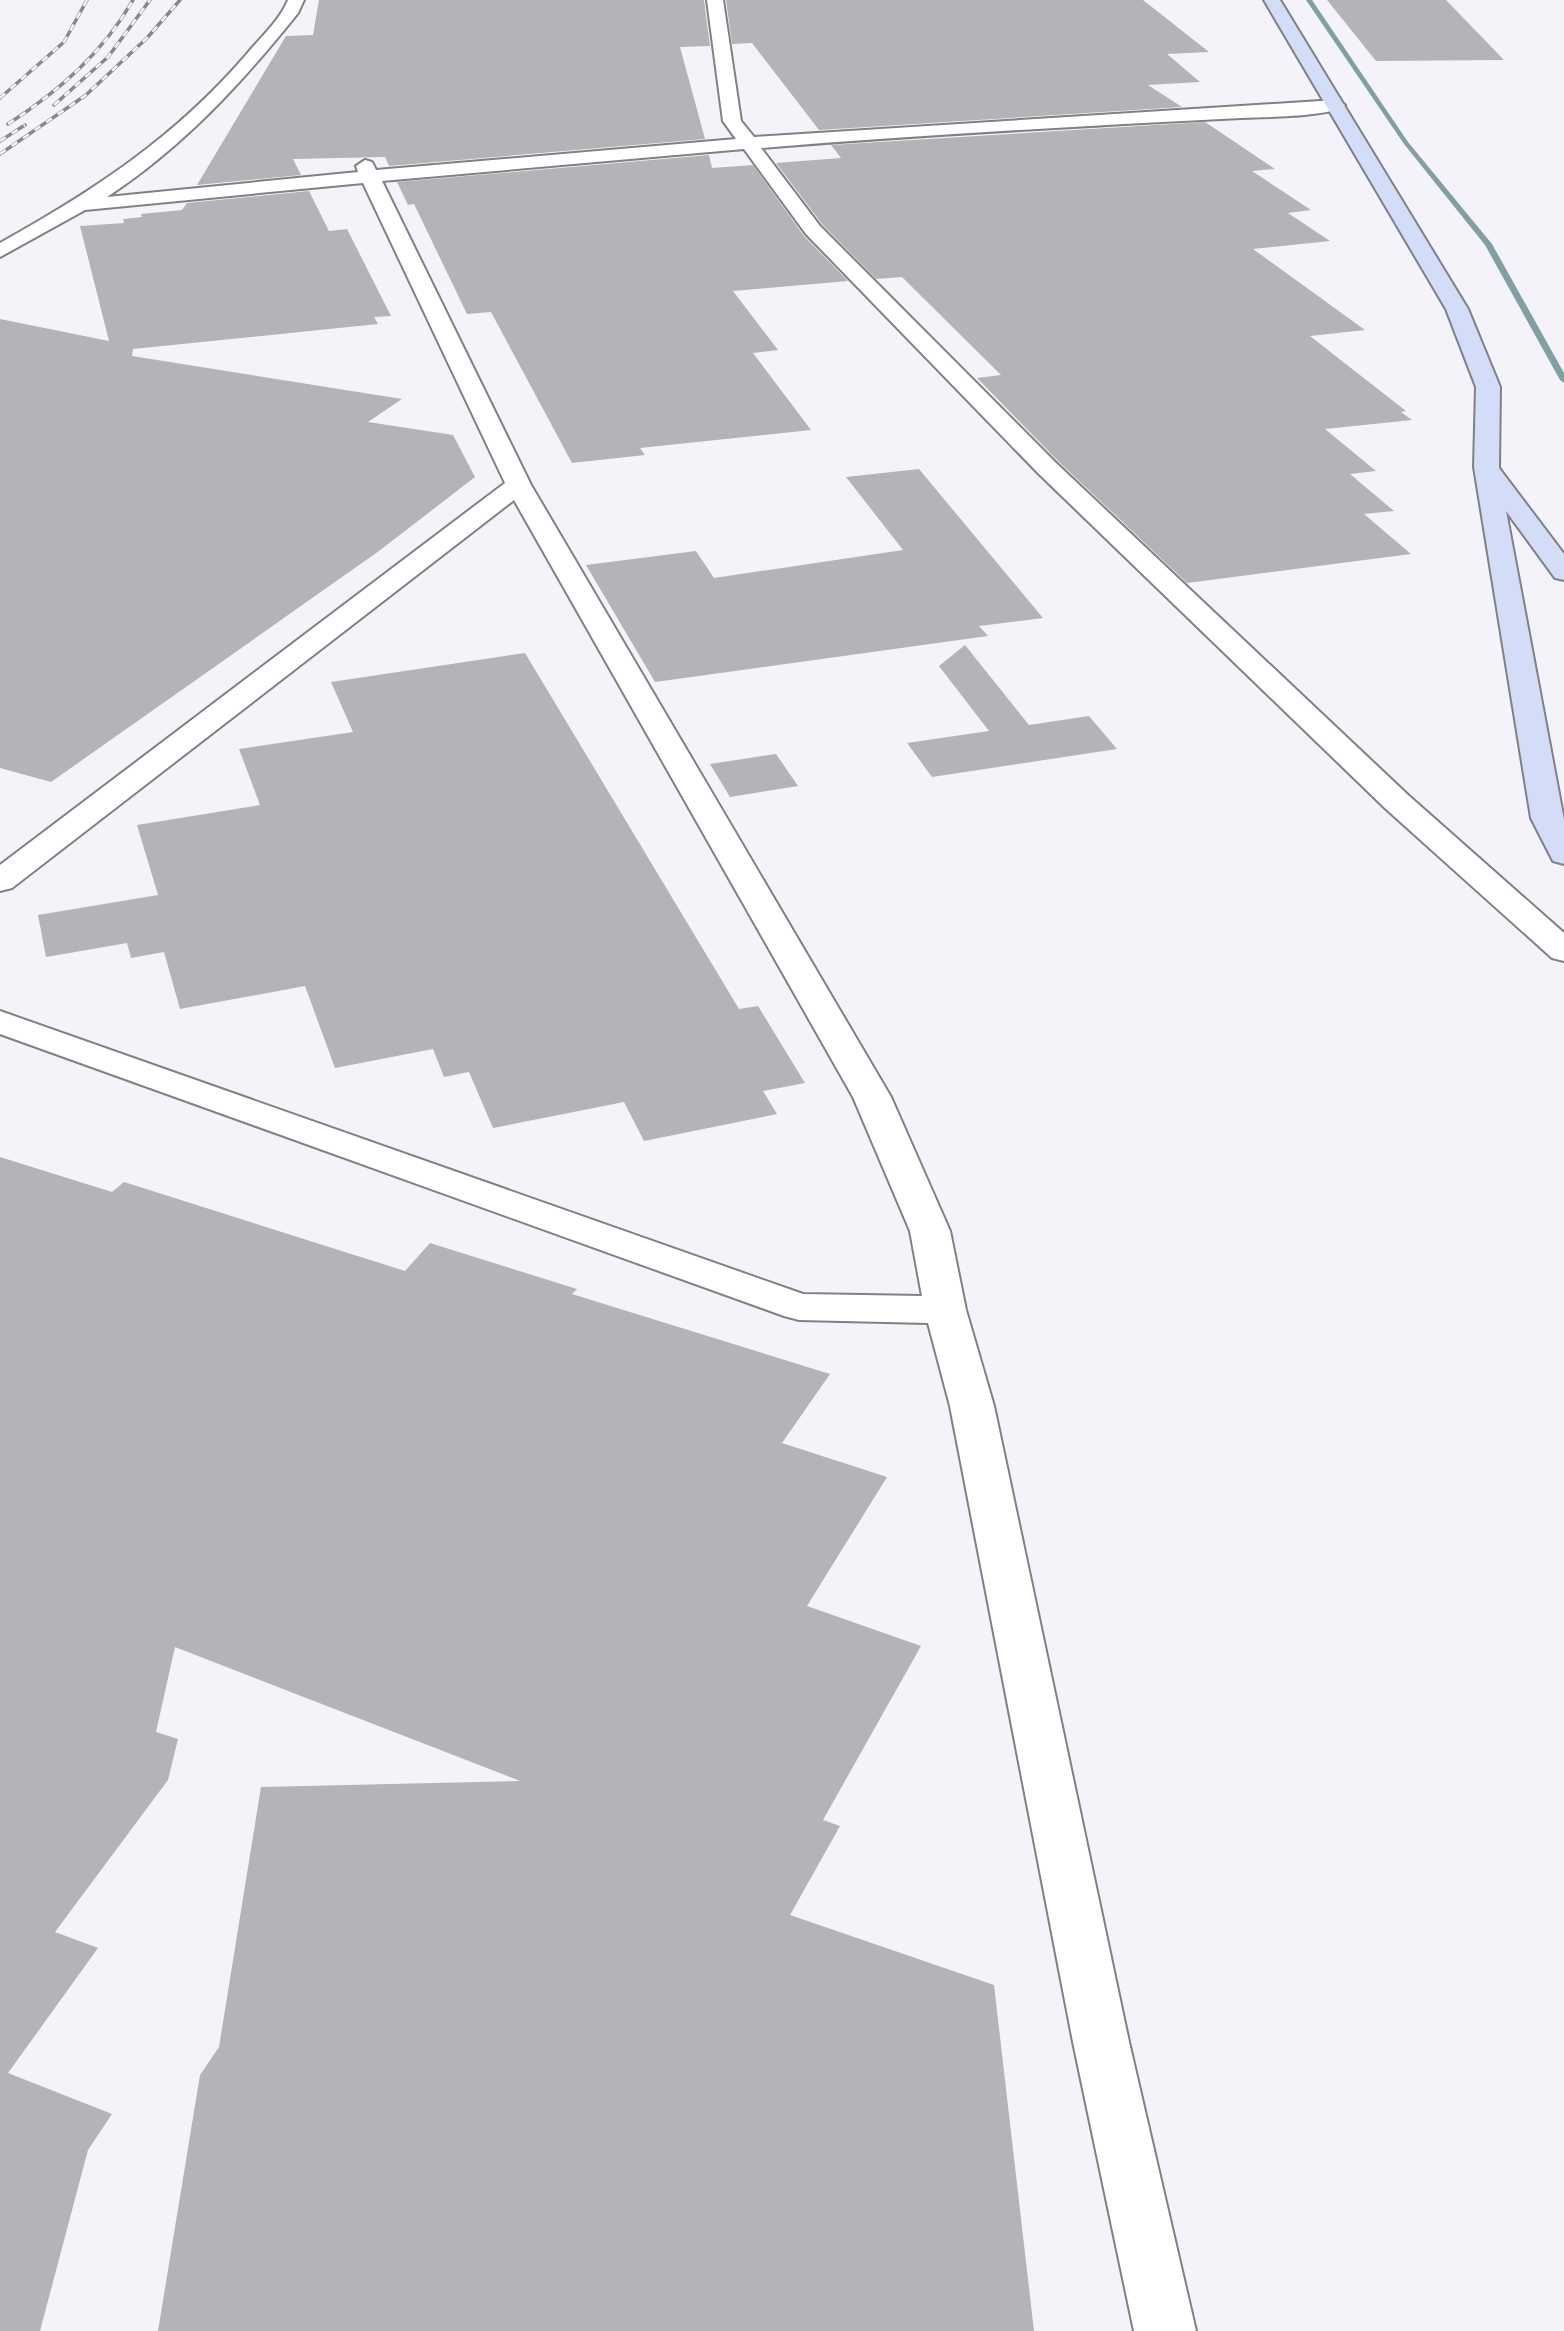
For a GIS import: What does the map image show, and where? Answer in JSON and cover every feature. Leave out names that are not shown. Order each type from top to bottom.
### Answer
[{"type":"main road","points":[[1272,0],[1457,309],[1488,387],[1486,467],[1547,818],[1564,855]]},
{"type":"main road","points":[[1486,467],[1564,572]]},
{"type":"street","points":[[0,251],[81,205],[182,132],[238,77],[292,10],[296,0]]},
{"type":"street","points":[[716,0],[732,121],[813,230],[1047,468],[1397,802],[1564,951]]},
{"type":"street","points":[[101,191],[367,171],[742,136],[1281,111],[1336,105]]},
{"type":"street","points":[[81,205],[367,171]]},
{"type":"street","points":[[367,171],[518,485],[872,1097],[930,1231],[945,1310],[972,1406],[1101,2042],[1165,2331]]},
{"type":"street","points":[[0,881],[518,485]]},
{"type":"street","points":[[0,1022],[799,1307],[945,1310]]},
{"type":"building","points":[[319,0],[704,0],[710,46],[680,47],[705,139],[389,166],[385,157],[293,159],[301,175],[197,185],[286,36],[313,35]]},
{"type":"building","points":[[726,0],[1143,0],[1209,52],[1167,54],[1200,82],[1148,85],[1182,107],[819,130],[752,43],[732,44]]},
{"type":"building","points":[[1327,0],[1446,0],[1504,60],[1376,61]]},
{"type":"building","points":[[1205,122],[1275,169],[1252,171],[1311,210],[1288,213],[1330,241],[1253,249],[1365,330],[1310,336],[1406,411],[1401,412],[1412,420],[1325,429],[1376,471],[1350,474],[1394,511],[1364,514],[1411,554],[1187,583],[1058,461],[977,378],[1001,375],[902,277],[876,279],[822,224],[776,163],[841,158],[831,145]]},
{"type":"building","points":[[709,155],[712,168],[753,165],[804,236],[848,281],[733,291],[778,350],[753,353],[811,430],[640,448],[645,455],[572,463],[491,312],[467,314],[414,204],[408,205],[397,182]]},
{"type":"building","points":[[309,191],[329,231],[347,229],[391,316],[374,317],[378,324],[133,349],[132,356],[402,399],[368,422],[453,435],[475,477],[379,551],[51,782],[0,768],[0,319],[109,341],[80,226],[124,223],[123,219],[142,217],[141,214],[182,210],[187,203]]},
{"type":"building","points":[[919,469],[1043,618],[979,626],[988,636],[655,682],[586,565],[696,551],[714,578],[903,550],[846,477]]},
{"type":"building","points":[[965,645],[1029,725],[1089,716],[1117,749],[932,777],[907,743],[989,731],[939,666]]},
{"type":"building","points":[[525,653],[739,1009],[758,1006],[805,1083],[763,1091],[777,1114],[644,1141],[624,1102],[493,1128],[469,1072],[444,1077],[433,1049],[335,1068],[305,986],[180,1009],[164,952],[131,958],[127,943],[46,957],[38,915],[158,895],[137,825],[260,805],[239,749],[353,732],[331,682]]},
{"type":"building","points":[[776,754],[798,786],[730,797],[710,764]]},
{"type":"building","points":[[0,1157],[112,1192],[124,1182],[405,1271],[430,1243],[577,1289],[572,1294],[830,1374],[782,1443],[887,1477],[807,1606],[921,1646],[823,1820],[840,1826],[790,1915],[994,1985],[1034,2331],[158,2331],[200,2075],[219,2047],[261,1787],[520,1781],[175,1647],[156,1732],[178,1739],[168,1780],[55,1932],[98,1948],[8,2073],[112,2114],[88,2150],[40,2331],[0,2331]]},
{"type":"waterway","points":[[1309,0],[1406,143],[1488,244],[1564,380]]},
{"type":"railway","points":[[0,98],[64,42],[87,0]]},
{"type":"railway","points":[[8,124],[78,70],[108,37],[133,0]]},
{"type":"railway","points":[[54,105],[108,57],[150,0]]},
{"type":"railway","points":[[0,154],[86,95],[147,38],[180,0]]},
{"type":"railway","points":[[0,141],[25,125]]}]
